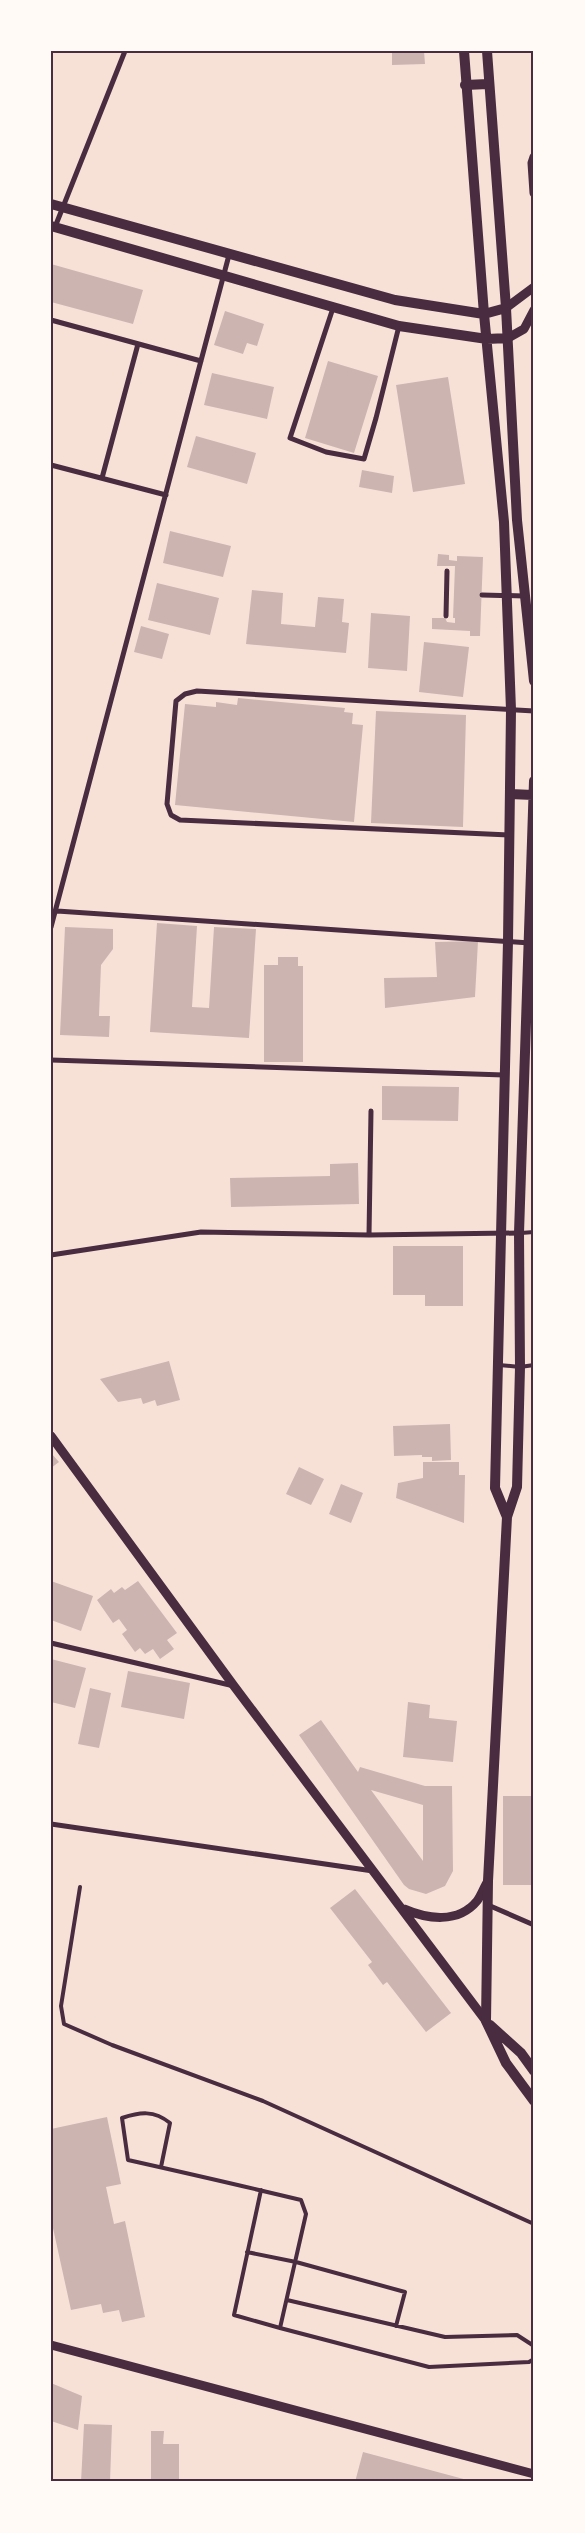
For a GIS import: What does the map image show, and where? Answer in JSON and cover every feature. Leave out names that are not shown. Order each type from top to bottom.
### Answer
[{"type":"main road","points":[[464,51],[465,85],[484,314],[504,522],[505,595],[511,710],[508,941],[495,1488],[507,1517]]},
{"type":"main road","points":[[487,51],[508,338],[517,520],[534,681]]},
{"type":"main road","points":[[465,85],[488,84]]},
{"type":"main road","points":[[51,204],[395,300],[484,314],[506,308]]},
{"type":"main road","points":[[53,226],[399,326],[487,339],[508,338]]},
{"type":"main road","points":[[534,781],[519,1233],[520,1367],[516,1487],[507,1517],[488,1881],[486,2021],[506,2063],[534,2101]]},
{"type":"main road","points":[[510,794],[533,795]]},
{"type":"main road","points":[[486,2021],[521,2054],[534,2071]]},
{"type":"street","points":[[53,226],[63,207],[125,51]]},
{"type":"street","points":[[534,157],[532,163],[534,193]]},
{"type":"street","points":[[51,927],[57,911],[229,255]]},
{"type":"street","points":[[506,308],[534,287]]},
{"type":"street","points":[[333,308],[290,438],[326,452],[364,458],[399,326]]},
{"type":"street","points":[[508,338],[524,329],[534,310]]},
{"type":"street","points":[[51,320],[201,361]]},
{"type":"street","points":[[102,478],[138,344]]},
{"type":"street","points":[[51,465],[166,495]]},
{"type":"street","points":[[446,616],[447,571]]},
{"type":"street","points":[[446,594],[453,594]]},
{"type":"street","points":[[482,595],[524,596]]},
{"type":"street","points":[[510,835],[180,820],[171,815],[167,804],[176,701],[185,694],[197,691],[534,711]]},
{"type":"street","points":[[57,911],[530,943]]},
{"type":"street","points":[[51,1060],[504,1075]]},
{"type":"street","points":[[370,1235],[371,1111]]},
{"type":"street","points":[[51,1250],[51,1255],[201,1232],[370,1235],[519,1233]]},
{"type":"street","points":[[51,1436],[234,1686],[486,2021]]},
{"type":"street","points":[[51,1642],[234,1686]]},
{"type":"street","points":[[51,1824],[374,1871]]},
{"type":"street","points":[[401,1908],[423,1918],[444,1918],[461,1913],[476,1902],[488,1881]]},
{"type":"street","points":[[488,1905],[534,1925]]},
{"type":"street","points":[[51,2345],[534,2474]]},
{"type":"lane","points":[[519,1233],[534,1232]]},
{"type":"lane","points":[[497,1365],[520,1367],[534,1365]]},
{"type":"lane","points":[[80,1887],[61,2006],[64,2024],[112,2045],[263,2101],[534,2224]]},
{"type":"lane","points":[[161,2167],[170,2122],[162,2116],[143,2112],[122,2118],[128,2160],[301,2200],[306,2214],[280,2328]]},
{"type":"lane","points":[[261,2190],[234,2315],[429,2367],[529,2362],[534,2359]]},
{"type":"lane","points":[[247,2252],[296,2262],[405,2292],[396,2326]]},
{"type":"lane","points":[[287,2300],[445,2337],[517,2335],[534,2346]]},
{"type":"building","points":[[392,51],[424,51],[425,64],[392,65]]},
{"type":"building","points":[[51,264],[143,290],[133,324],[51,302]]},
{"type":"building","points":[[225,311],[264,324],[257,346],[247,343],[243,354],[214,345]]},
{"type":"building","points":[[328,361],[378,376],[354,453],[305,438]]},
{"type":"building","points":[[212,373],[274,387],[267,419],[204,405]]},
{"type":"building","points":[[448,377],[465,484],[413,492],[396,385]]},
{"type":"building","points":[[196,436],[256,453],[247,484],[187,467]]},
{"type":"building","points":[[362,470],[394,476],[392,493],[359,487]]},
{"type":"building","points":[[170,531],[231,546],[223,577],[163,563]]},
{"type":"building","points":[[438,554],[449,555],[449,560],[457,561],[457,556],[483,557],[480,636],[470,636],[470,631],[432,629],[432,618],[445,618],[447,622],[455,623],[455,618],[453,618],[455,566],[437,566]]},
{"type":"building","points":[[157,583],[219,598],[210,635],[148,620]]},
{"type":"building","points":[[252,590],[283,593],[281,624],[315,627],[318,597],[344,599],[342,622],[349,623],[346,653],[246,644]]},
{"type":"building","points":[[371,613],[410,616],[407,671],[368,668]]},
{"type":"building","points":[[141,626],[169,634],[162,659],[134,652]]},
{"type":"building","points":[[424,642],[469,647],[463,697],[419,692]]},
{"type":"building","points":[[238,698],[345,708],[344,712],[353,713],[352,724],[363,725],[354,822],[175,805],[185,704],[216,707],[216,702],[237,705]]},
{"type":"building","points":[[376,711],[466,715],[463,827],[371,823]]},
{"type":"building","points":[[157,923],[197,926],[192,1007],[209,1008],[214,927],[256,929],[249,1038],[150,1032]]},
{"type":"building","points":[[65,927],[113,929],[113,949],[101,965],[99,1016],[110,1016],[109,1037],[60,1035]]},
{"type":"building","points":[[478,941],[475,997],[385,1008],[384,978],[437,977],[435,942]]},
{"type":"building","points":[[278,957],[298,957],[298,966],[303,966],[303,1062],[264,1062],[264,965],[278,965]]},
{"type":"building","points":[[382,1086],[459,1087],[458,1121],[382,1120]]},
{"type":"building","points":[[358,1163],[359,1204],[231,1207],[230,1178],[330,1176],[330,1164]]},
{"type":"building","points":[[393,1246],[463,1246],[463,1306],[425,1306],[425,1295],[393,1295]]},
{"type":"building","points":[[169,1361],[180,1400],[157,1406],[155,1400],[143,1404],[141,1398],[118,1402],[100,1379]]},
{"type":"building","points":[[450,1424],[451,1460],[432,1461],[432,1457],[422,1457],[422,1455],[394,1456],[393,1426]]},
{"type":"building","points":[[51,1453],[59,1462],[51,1468]]},
{"type":"building","points":[[423,1462],[459,1462],[459,1475],[465,1475],[464,1523],[396,1498],[398,1483],[423,1478]]},
{"type":"building","points":[[299,1467],[324,1479],[311,1505],[286,1494]]},
{"type":"building","points":[[341,1484],[363,1493],[351,1523],[329,1514]]},
{"type":"building","points":[[51,1581],[93,1596],[81,1631],[51,1620]]},
{"type":"building","points":[[138,1581],[177,1633],[167,1640],[174,1649],[160,1659],[153,1649],[145,1654],[140,1648],[135,1652],[122,1634],[127,1630],[119,1619],[113,1623],[97,1600],[111,1589],[114,1593],[122,1587],[125,1590]]},
{"type":"building","points":[[51,1659],[86,1668],[75,1708],[51,1702]]},
{"type":"building","points":[[128,1671],[190,1683],[184,1719],[121,1707]]},
{"type":"building","points":[[90,1688],[111,1693],[99,1748],[78,1744]]},
{"type":"building","points":[[408,1702],[430,1705],[429,1718],[457,1721],[453,1762],[403,1757]]},
{"type":"building","points":[[321,1720],[358,1772],[360,1767],[425,1786],[452,1786],[453,1871],[445,1886],[426,1894],[409,1889],[404,1885],[299,1735]],"holes":[[[371,1790],[423,1805],[423,1861]]]},
{"type":"building","points":[[503,1796],[534,1796],[534,1885],[503,1885]]},
{"type":"building","points":[[355,1889],[451,2013],[426,2032],[387,1982],[383,1985],[368,1965],[372,1962],[330,1908]]},
{"type":"building","points":[[107,2117],[121,2184],[106,2187],[114,2224],[125,2221],[145,2317],[122,2322],[119,2310],[103,2313],[101,2304],[71,2310],[51,2219],[51,2129]]},
{"type":"building","points":[[51,2383],[82,2396],[78,2430],[51,2421]]},
{"type":"building","points":[[84,2424],[112,2425],[110,2482],[81,2482]]},
{"type":"building","points":[[151,2431],[164,2431],[163,2444],[179,2444],[179,2482],[151,2482]]},
{"type":"building","points":[[363,2452],[471,2481],[471,2482],[355,2482]]}]
